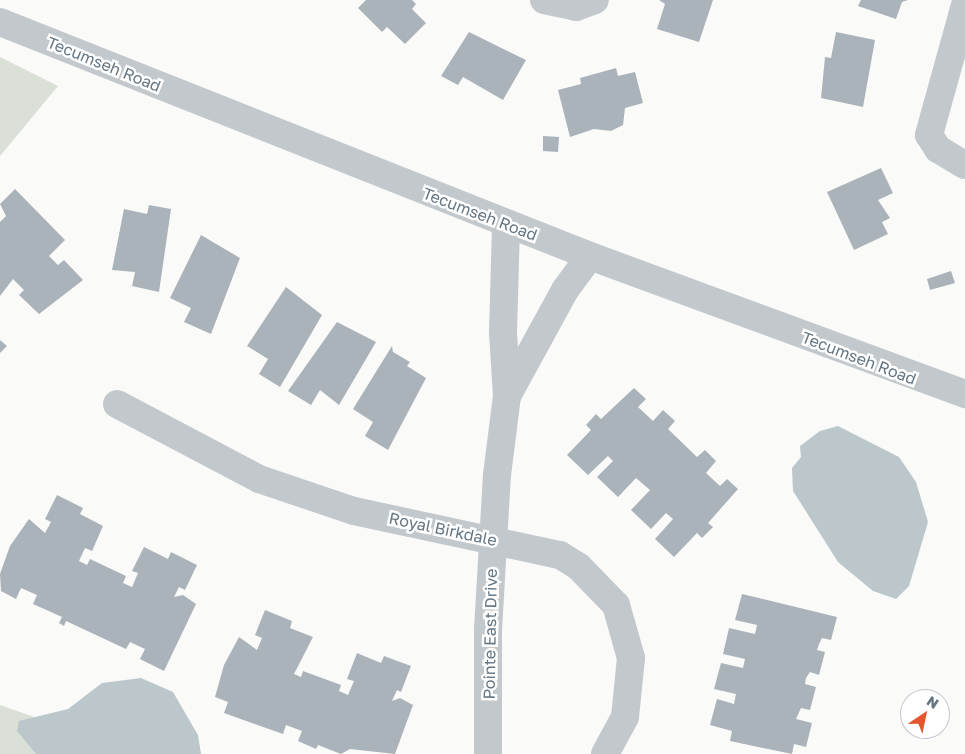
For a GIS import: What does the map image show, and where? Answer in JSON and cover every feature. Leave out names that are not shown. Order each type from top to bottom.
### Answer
[{"type":"street","points":[[544,0],[576,7],[595,0]]},
{"type":"street","points":[[965,5],[929,135],[938,149],[965,165]]},
{"type":"street","name":"Tecumseh Road","points":[[0,22],[506,224],[925,383],[965,394]]},
{"type":"street","name":"Pointe East Drive","points":[[488,754],[493,539],[507,396],[503,333],[506,224]]},
{"type":"street","name":"Pointe East Drive","points":[[507,396],[565,290],[590,256]]},
{"type":"street","name":"Royal Birkdale","points":[[117,404],[258,479],[354,511],[493,539],[560,555],[579,567],[616,605],[631,658],[630,689],[625,717],[605,754]]},
{"type":"shaded area","points":[[0,57],[58,86],[0,156]]},
{"type":"shaded area","points":[[838,426],[899,457],[916,482],[928,522],[909,586],[896,599],[873,591],[838,562],[793,491],[792,468],[801,457],[800,446],[820,431]]},
{"type":"shaded area","points":[[141,678],[173,692],[198,735],[201,754],[36,754],[17,731],[19,721],[68,709],[102,683]]},
{"type":"shaded area","points":[[0,705],[140,754],[0,754]]},
{"type":"building","points":[[366,0],[412,0],[416,4],[412,9],[426,23],[405,44],[387,27],[382,32],[358,8]]},
{"type":"building","points":[[659,0],[713,0],[699,42],[657,29],[665,4]]},
{"type":"building","points":[[861,0],[908,0],[902,2],[896,19],[858,6]]},
{"type":"building","points":[[469,32],[526,60],[503,100],[463,77],[458,85],[441,76]]},
{"type":"building","points":[[836,32],[875,40],[863,107],[821,98],[825,57],[831,58]]},
{"type":"building","points":[[616,68],[618,76],[635,72],[643,103],[625,108],[623,125],[611,131],[594,129],[570,137],[558,90],[581,84],[580,78]]},
{"type":"building","points":[[543,136],[559,137],[558,152],[543,151]]},
{"type":"building","points":[[881,168],[893,193],[878,200],[890,218],[882,222],[888,234],[854,250],[827,192]]},
{"type":"building","points":[[15,189],[65,240],[49,256],[58,265],[64,260],[83,280],[39,314],[19,295],[24,290],[13,279],[0,296],[0,222],[6,216],[0,204]]},
{"type":"building","points":[[149,205],[171,209],[159,292],[132,286],[135,272],[112,270],[124,209],[147,214]]},
{"type":"building","points":[[201,235],[240,258],[211,334],[184,322],[191,308],[170,298]]},
{"type":"building","points":[[951,271],[955,283],[930,290],[927,279]]},
{"type":"building","points":[[286,287],[322,315],[280,387],[259,374],[268,359],[247,346]]},
{"type":"building","points":[[337,322],[376,342],[339,405],[320,390],[311,405],[288,391]]},
{"type":"building","points":[[0,340],[7,346],[0,353]]},
{"type":"building","points":[[392,346],[393,352],[410,362],[407,366],[426,378],[388,450],[365,436],[373,422],[353,409]]},
{"type":"building","points":[[634,388],[646,399],[638,407],[653,421],[663,410],[675,421],[668,429],[697,457],[705,450],[716,461],[706,473],[720,486],[727,479],[738,489],[708,523],[713,527],[702,538],[697,533],[674,557],[655,539],[673,519],[666,513],[651,529],[631,510],[650,490],[636,478],[618,497],[597,477],[613,461],[608,456],[588,475],[567,455],[591,430],[586,425],[596,414],[601,419]]},
{"type":"building","points":[[57,495],[83,508],[80,514],[103,526],[92,551],[85,548],[79,561],[87,565],[90,559],[126,576],[123,583],[132,587],[138,573],[132,571],[144,547],[168,559],[171,552],[197,565],[185,590],[179,587],[174,597],[183,595],[196,604],[164,671],[140,659],[145,649],[130,642],[126,649],[66,621],[64,626],[59,623],[62,617],[33,604],[37,595],[21,588],[16,599],[1,591],[0,574],[10,546],[29,519],[45,533],[51,522],[45,519]]},
{"type":"building","points":[[742,594],[837,617],[831,640],[822,638],[817,650],[825,652],[819,675],[810,672],[806,678],[805,684],[816,687],[810,710],[801,708],[796,719],[812,723],[806,747],[794,744],[792,754],[730,741],[732,731],[710,725],[717,699],[734,704],[736,694],[714,689],[721,663],[743,668],[745,659],[723,654],[729,628],[755,634],[757,625],[735,620]]},
{"type":"building","points":[[265,610],[292,621],[290,628],[313,637],[294,674],[301,677],[303,671],[341,685],[339,691],[348,695],[354,681],[347,679],[357,653],[381,663],[384,656],[411,666],[401,692],[397,690],[392,701],[400,698],[413,705],[395,754],[350,749],[341,754],[318,745],[316,749],[298,741],[302,731],[286,725],[283,734],[224,713],[228,702],[215,697],[224,665],[239,637],[257,650],[262,638],[255,635]]}]
